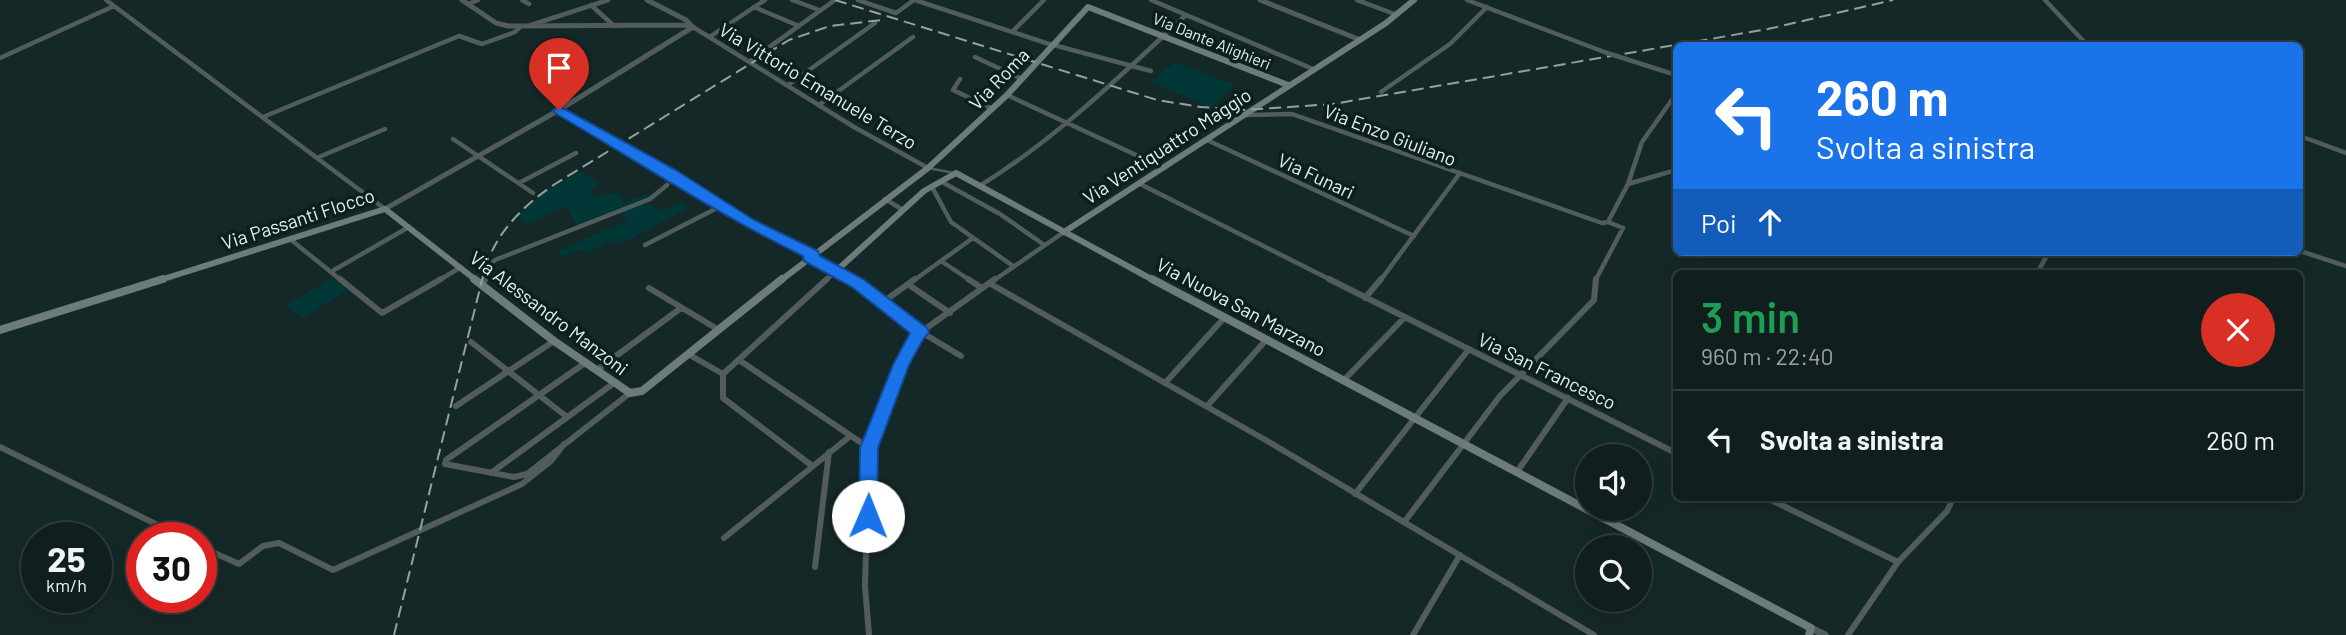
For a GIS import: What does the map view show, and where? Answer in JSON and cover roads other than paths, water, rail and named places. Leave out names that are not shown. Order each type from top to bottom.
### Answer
[{"type":"main road","name":"Via Ventiquattro Maggio","points":[[1064,232],[1397,15],[1413,0]]},
{"type":"main road","name":"Via Dante Alighieri","points":[[1088,7],[1288,85]]},
{"type":"main road","name":"Via Roma","points":[[928,168],[1007,95],[1088,7]]},
{"type":"main road","name":"Via Alessandro Manzoni","points":[[385,209],[554,341],[630,394],[642,391],[811,256],[928,168]]},
{"type":"main road","name":"Via Nuova San Marzano","points":[[956,173],[1464,443],[1810,632]]},
{"type":"main road","points":[[811,256],[835,272],[903,210],[932,187],[956,173]]},
{"type":"main road","name":"Via Passanti Flocco","points":[[0,330],[385,209]]},
{"type":"street","points":[[106,0],[385,209]]},
{"type":"street","points":[[462,0],[496,23],[520,27],[690,26]]},
{"type":"street","points":[[468,4],[478,0]]},
{"type":"street","points":[[522,0],[529,4]]},
{"type":"street","points":[[527,26],[608,0]]},
{"type":"street","points":[[648,0],[690,26]]},
{"type":"street","points":[[711,36],[765,0]]},
{"type":"street","points":[[792,0],[820,10]]},
{"type":"street","points":[[750,61],[835,0]]},
{"type":"street","points":[[858,0],[898,13],[914,0],[1054,45],[1151,71]]},
{"type":"street","points":[[931,0],[943,9]]},
{"type":"street","points":[[1012,32],[1044,0]]},
{"type":"street","points":[[1088,7],[1094,0]]},
{"type":"street","points":[[1151,0],[1313,69]]},
{"type":"street","points":[[1261,0],[1358,39]]},
{"type":"street","points":[[1357,0],[1397,15]]},
{"type":"street","points":[[1467,0],[1607,53],[1673,74]]},
{"type":"street","points":[[2045,0],[2060,13],[2067,29],[2083,42]]},
{"type":"street","points":[[591,5],[614,26]]},
{"type":"street","points":[[0,58],[114,6]]},
{"type":"street","points":[[754,7],[799,26]]},
{"type":"street","points":[[1381,92],[1450,44],[1487,7]]},
{"type":"street","points":[[981,185],[1023,159],[1068,124],[1186,15]]},
{"type":"street","points":[[788,85],[875,23]]},
{"type":"street","name":"Via Vittorio Emanuele Terzo","points":[[690,26],[711,36],[819,105],[928,168]]},
{"type":"street","name":"Via Passanti Flocco","points":[[385,209],[559,110],[690,26]]},
{"type":"street","points":[[263,117],[459,36],[482,44],[515,32],[520,27]]},
{"type":"street","points":[[819,105],[913,37]]},
{"type":"street","points":[[975,57],[1022,79]]},
{"type":"street","points":[[960,79],[953,90],[993,109]]},
{"type":"street","points":[[1007,95],[1164,168]]},
{"type":"street","points":[[1608,222],[1628,184],[1642,142],[1673,98]]},
{"type":"street","points":[[559,110],[811,256]]},
{"type":"street","name":"Via Enzo Giuliano","points":[[1245,115],[1292,114],[1460,173],[1415,236],[1365,298]]},
{"type":"street","points":[[319,157],[385,129]]},
{"type":"street","points":[[2303,137],[2346,153]]},
{"type":"street","points":[[453,139],[533,193]]},
{"type":"street","name":"Via Funari","points":[[1207,140],[1415,236]]},
{"type":"street","points":[[519,183],[576,153]]},
{"type":"street","points":[[928,168],[956,173]]},
{"type":"street","points":[[1628,184],[1673,171]]},
{"type":"street","points":[[1405,521],[1520,374],[1594,300],[1594,283],[1623,228],[1460,173]]},
{"type":"street","points":[[942,182],[1000,214],[1043,244]]},
{"type":"street","points":[[1140,184],[1365,298]]},
{"type":"street","points":[[483,285],[490,265],[495,260],[650,199],[667,185]]},
{"type":"street","points":[[932,187],[951,222],[1013,266]]},
{"type":"street","points":[[885,199],[903,210]]},
{"type":"street","points":[[645,245],[721,206]]},
{"type":"street","points":[[334,270],[409,227]]},
{"type":"street","points":[[868,635],[865,586],[869,448],[901,365],[921,332],[1043,244],[1064,232]]},
{"type":"street","points":[[883,303],[973,238]]},
{"type":"street","points":[[290,239],[382,313],[461,267]]},
{"type":"street","points":[[2303,252],[2346,266]]},
{"type":"street","points":[[941,261],[982,288]]},
{"type":"street","points":[[811,465],[723,398],[723,374],[835,272],[858,283],[921,332],[961,356]]},
{"type":"street","points":[[989,283],[1405,521],[1594,635]]},
{"type":"street","points":[[909,285],[950,313]]},
{"type":"street","points":[[649,288],[719,330]]},
{"type":"street","name":"Via San Francesco","points":[[1365,298],[1673,451]]},
{"type":"street","points":[[596,370],[681,308]]},
{"type":"street","points":[[1165,383],[1225,317]]},
{"type":"street","points":[[1345,380],[1405,317]]},
{"type":"street","points":[[1207,406],[1267,339]]},
{"type":"street","points":[[456,406],[554,341]]},
{"type":"street","points":[[471,342],[567,417]]},
{"type":"street","points":[[1355,494],[1469,349]]},
{"type":"street","points":[[688,354],[723,374]]},
{"type":"street","points":[[739,360],[869,448]]},
{"type":"street","points":[[586,363],[446,460],[445,464],[514,477],[527,474],[630,394]]},
{"type":"street","points":[[491,473],[614,383]]},
{"type":"street","points":[[1517,472],[1568,398]]},
{"type":"street","points":[[724,538],[849,436]]},
{"type":"street","points":[[217,554],[239,564],[268,544],[277,543],[303,553],[332,570],[522,484],[551,461],[565,444]]},
{"type":"street","points":[[0,447],[152,522]]},
{"type":"street","points":[[815,567],[829,452]]},
{"type":"street","points":[[1773,501],[1898,562]]},
{"type":"street","points":[[1848,635],[1898,562],[1947,511],[1952,501]]},
{"type":"street","points":[[1413,635],[1460,555]]},
{"type":"street","name":"Via Nuova San Marzano","points":[[1810,632],[1825,635]]},
{"type":"railway","points":[[835,0],[1157,100],[1245,110],[1333,104],[1673,45]]},
{"type":"railway","points":[[1693,42],[1768,29],[1893,0]]},
{"type":"railway","points":[[394,635],[485,268],[504,231],[522,210],[555,184],[789,40],[830,26],[882,20]]}]
